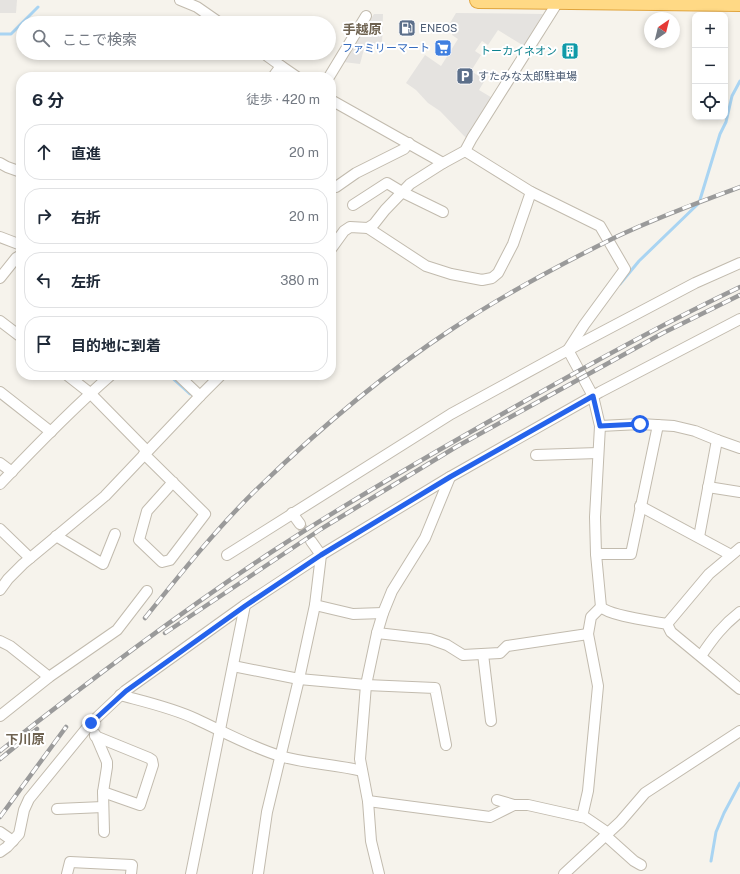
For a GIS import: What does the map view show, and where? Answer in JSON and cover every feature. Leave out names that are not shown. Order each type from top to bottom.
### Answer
[{"type":"highway","points":[[478,0],[740,3]]},
{"type":"street","points":[[180,0],[197,7],[210,16]]},
{"type":"street","points":[[368,228],[374,224],[410,184],[443,162],[465,151],[559,1]]},
{"type":"street","points":[[332,72],[366,16]]},
{"type":"street","points":[[273,60],[290,72]]},
{"type":"street","points":[[277,72],[281,66]]},
{"type":"street","points":[[336,103],[443,162]]},
{"type":"street","points":[[336,186],[356,172],[404,149],[409,143]]},
{"type":"street","points":[[465,151],[531,192],[600,226],[625,269],[584,325],[568,350]]},
{"type":"street","points":[[0,163],[16,170]]},
{"type":"street","points":[[353,205],[387,182],[402,192],[443,212]]},
{"type":"street","points":[[336,240],[350,227],[368,228],[426,266],[451,274],[482,280],[492,278],[498,272],[513,244],[531,192]]},
{"type":"street","points":[[0,237],[16,243]]},
{"type":"street","points":[[0,278],[16,258]]},
{"type":"street","points":[[226,555],[451,414],[695,283],[740,263]]},
{"type":"street","points":[[0,852],[14,841],[19,834],[24,810],[30,799],[91,723],[120,695],[245,606],[321,555],[450,477],[593,396],[740,319]]},
{"type":"street","points":[[0,321],[16,333]]},
{"type":"street","points":[[568,350],[593,396],[600,426],[595,517],[596,554],[601,607],[605,611],[616,614],[667,624]]},
{"type":"street","points":[[73,380],[90,394],[205,514],[170,560],[162,562],[139,540],[148,511],[173,482]]},
{"type":"street","points":[[0,484],[51,432],[105,380]]},
{"type":"street","points":[[183,380],[200,396]]},
{"type":"street","points":[[0,590],[8,579],[30,558],[105,496],[217,380]]},
{"type":"street","points":[[0,392],[51,432]]},
{"type":"street","points":[[600,426],[640,424],[674,426],[695,431],[740,448]]},
{"type":"street","points":[[596,554],[631,554],[658,425]]},
{"type":"street","points":[[699,537],[717,440]]},
{"type":"street","points":[[536,456],[598,453]]},
{"type":"street","points":[[0,463],[12,472]]},
{"type":"street","points":[[378,874],[371,841],[368,801],[362,771],[361,747],[366,685],[382,613],[392,590],[425,538],[450,477]]},
{"type":"street","points":[[708,487],[740,492]]},
{"type":"street","points":[[640,506],[731,555]]},
{"type":"street","points":[[292,513],[300,524]]},
{"type":"street","points":[[0,529],[30,558]]},
{"type":"street","points":[[56,536],[103,564],[115,534]]},
{"type":"street","points":[[258,874],[267,812],[300,679],[315,605],[321,555],[312,541]]},
{"type":"street","points":[[667,624],[709,574],[740,548]]},
{"type":"street","points":[[0,716],[49,677],[117,630],[147,591]]},
{"type":"street","points":[[315,605],[353,614],[382,613]]},
{"type":"street","points":[[191,874],[245,606]]},
{"type":"street","points":[[582,817],[588,791],[598,686],[588,634],[591,617],[601,607]]},
{"type":"street","points":[[701,656],[717,633],[727,622],[740,612]]},
{"type":"street","points":[[667,624],[671,632],[740,690]]},
{"type":"street","points":[[377,633],[430,639],[447,645],[463,655],[500,653],[506,646],[588,634]]},
{"type":"street","points":[[0,642],[10,646],[49,677]]},
{"type":"street","points":[[483,654],[491,721]]},
{"type":"street","points":[[233,666],[300,679],[366,685],[435,688],[446,745]]},
{"type":"street","points":[[120,695],[161,706],[196,718],[220,731],[281,756],[323,765],[344,766],[362,771]]},
{"type":"street","points":[[91,723],[108,767],[103,792],[104,832]]},
{"type":"street","points":[[564,874],[620,822],[645,793],[740,731]]},
{"type":"street","points":[[95,736],[149,758],[152,760],[153,765],[140,805],[103,792]]},
{"type":"street","points":[[497,800],[514,806]]},
{"type":"street","points":[[368,801],[490,817],[514,806],[528,805],[582,817],[593,822],[634,861],[641,865]]},
{"type":"street","points":[[57,809],[103,807]]},
{"type":"street","points":[[0,832],[14,841]]},
{"type":"street","points":[[67,874],[70,862],[132,865],[131,874]]},
{"type":"shaded area","points":[[0,0],[17,0],[16,13],[0,13]]},
{"type":"shaded area","name":"すたみな太郎駐車場","points":[[456,13],[543,14],[524,46],[498,30],[488,45],[482,41],[475,51],[481,55],[471,71],[485,80],[479,90],[494,99],[466,138],[440,111],[428,103],[416,90],[406,83],[425,55],[441,66],[458,39],[452,35],[453,32],[447,28]]},
{"type":"shaded area","points":[[374,14],[383,14],[382,45],[365,45],[360,64],[343,62]]},
{"type":"waterway","points":[[29,16],[38,7]]},
{"type":"waterway","points":[[0,34],[11,34],[16,29]]},
{"type":"waterway","points":[[620,284],[639,261],[699,203],[720,134],[726,122],[732,96],[740,81]]},
{"type":"waterway","points":[[175,380],[190,394]]},
{"type":"waterway","points":[[711,861],[716,832],[740,783]]},
{"type":"tunnel","points":[[300,524],[311,541]]},
{"type":"railway","points":[[145,618],[214,535],[258,488],[327,424],[401,365],[472,316],[554,269],[633,229],[740,187]]},
{"type":"railway","points":[[0,751],[169,623],[302,532],[421,460],[567,377],[740,287]]},
{"type":"railway","points":[[165,633],[321,529],[456,447],[663,333],[740,295]]},
{"type":"railway","points":[[0,817],[66,727]]},
{"type":"railway","points":[[0,759],[37,729]]},
{"type":"place","name":"ENEOS","points":[[407,28]]},
{"type":"place","name":"ファミリーマート","points":[[443,48]]},
{"type":"place","name":"トーカイネオン","points":[[570,51]]},
{"type":"place","name":"すたみな太郎駐車場","points":[[465,76]]},
{"type":"district","name":"手越原","points":[[362,29]]},
{"type":"district","name":"下川原","points":[[25,739]]},
{"type":"route","points":[[91,723],[126,691],[245,606],[321,555],[450,477],[593,396],[596,403],[600,426],[640,424]]}]
